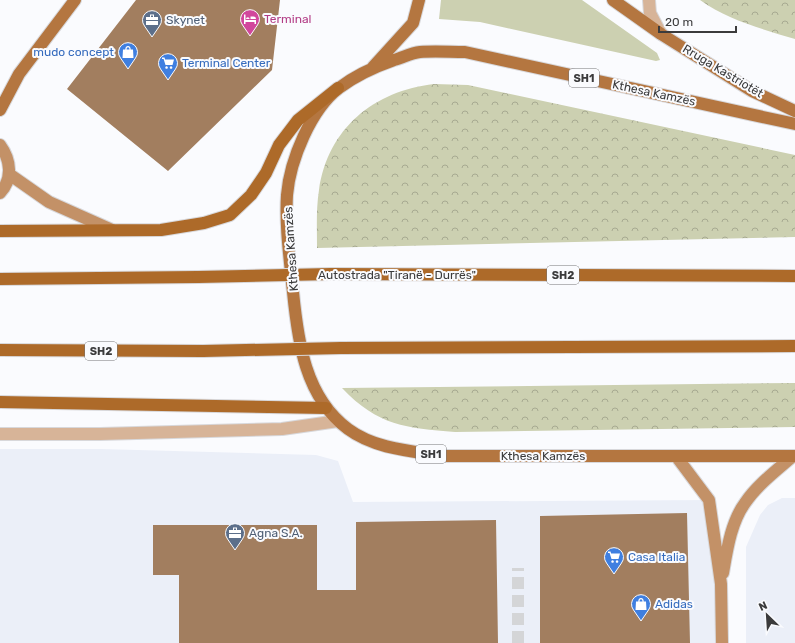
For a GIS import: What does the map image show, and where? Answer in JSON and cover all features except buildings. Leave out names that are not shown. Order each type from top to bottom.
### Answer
[{"type":"highway","points":[[0,231],[178,228],[204,223],[230,215],[251,195],[266,173],[279,145],[298,120],[338,88]]},
{"type":"highway","name":"Autostrada \"Tiranë - Durrës\"","points":[[0,279],[331,274],[795,276]]},
{"type":"highway","name":"SH2","points":[[0,350],[795,346]]},
{"type":"highway","points":[[0,402],[326,408]]},
{"type":"main road","points":[[0,110],[19,74],[75,0]]},
{"type":"main road","name":"SH1","points":[[372,67],[413,23],[419,0]]},
{"type":"main road","name":"Rruga Kastriotët","points":[[613,0],[661,34],[752,91],[795,111]]},
{"type":"main road","name":"Kthesa Kamzës","points":[[794,456],[444,456],[398,449],[365,440],[338,421],[326,408],[313,386],[302,352],[295,312],[287,229],[287,195],[291,169],[302,141],[314,118],[338,88],[372,67],[418,52],[466,52],[795,124]]},
{"type":"main road","points":[[0,145],[8,159],[9,174],[0,193]]},
{"type":"main road","points":[[9,174],[49,202],[112,230]]},
{"type":"main road","points":[[676,456],[709,500],[721,584],[722,643]]},
{"type":"main road","points":[[721,584],[729,540],[742,507],[756,491],[794,456]]},
{"type":"street","points":[[649,0],[650,13],[661,34]]},
{"type":"street","points":[[0,434],[100,434],[282,429],[338,421]]},
{"type":"shaded area","points":[[0,449],[101,449],[316,455],[338,461],[353,502],[709,500],[722,643],[0,643]]},
{"type":"shaded area","points":[[782,498],[795,498],[795,643],[746,643],[746,547],[760,515],[768,505]]},
{"type":"green space","points":[[441,0],[582,0],[657,53],[660,60],[656,61],[480,22],[439,19]]},
{"type":"green space","points":[[700,0],[795,0],[795,39],[758,28],[722,13]]},
{"type":"green space","points":[[434,84],[468,85],[795,155],[795,237],[317,248],[318,197],[324,168],[332,148],[344,131],[357,116],[374,104],[392,95],[412,88]]},
{"type":"green space","points":[[795,383],[795,427],[455,432],[422,429],[394,423],[381,418],[355,401],[342,388]]},
{"type":"tunnel","points":[[518,568],[518,643]]},
{"type":"place","name":"Terminal","points":[[250,36]]},
{"type":"place","name":"Skynet","points":[[152,37]]},
{"type":"place","name":"mudo concept","points":[[128,69]]},
{"type":"place","name":"Terminal Center","points":[[168,80]]},
{"type":"place","name":"Agna S.A.","points":[[235,550]]},
{"type":"place","name":"Casa Italia","points":[[614,574]]},
{"type":"place","name":"Adidas","points":[[641,621]]}]
